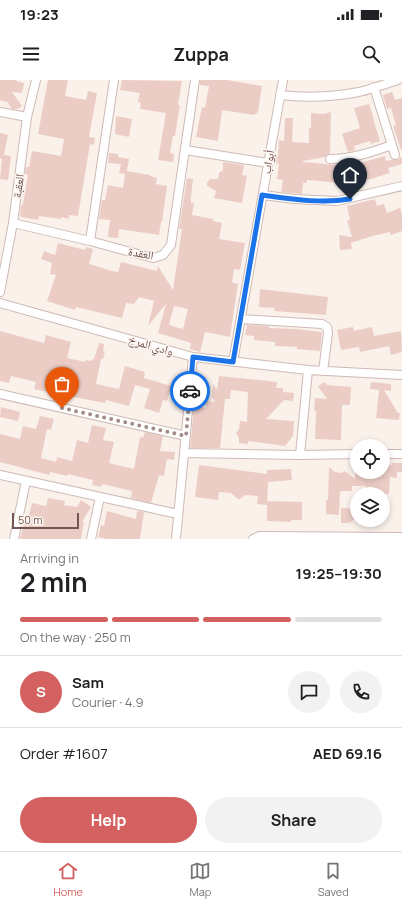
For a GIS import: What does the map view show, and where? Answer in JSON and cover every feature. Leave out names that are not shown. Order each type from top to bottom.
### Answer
[{"type":"street","name":"العقبة","points":[[0,292],[13,222],[28,117],[36,80]]},
{"type":"street","points":[[90,241],[114,80]]},
{"type":"street","name":"العقدة","points":[[13,222],[153,258],[164,255],[171,245],[195,80]]},
{"type":"street","name":"أبواب","points":[[233,362],[283,80]]},
{"type":"street","points":[[280,95],[296,97],[329,96],[360,92],[398,80]]},
{"type":"street","points":[[374,87],[395,155]]},
{"type":"street","points":[[0,112],[28,117]]},
{"type":"street","points":[[330,159],[342,159],[359,156],[392,145]]},
{"type":"street","points":[[186,150],[268,163]]},
{"type":"street","points":[[262,195],[294,199],[337,201],[402,186]]},
{"type":"street","name":"وادي المرخ","points":[[0,303],[193,357],[308,370],[402,375]]},
{"type":"street","points":[[240,319],[322,324],[327,327],[328,333],[323,371]]},
{"type":"street","points":[[176,539],[193,357]]},
{"type":"street","points":[[300,455],[308,370]]},
{"type":"street","points":[[0,394],[186,436]]},
{"type":"street","points":[[184,453],[300,455],[350,454]]},
{"type":"street","points":[[390,454],[402,454]]},
{"type":"street","points":[[0,476],[178,514]]},
{"type":"street","points":[[14,539],[26,481]]},
{"type":"street","points":[[91,539],[100,497]]},
{"type":"street","points":[[253,539],[259,536],[402,537]]},
{"type":"building","points":[[0,80],[17,80],[16,81],[24,83],[22,93],[12,92],[22,106],[17,109],[12,109],[7,102],[0,100]]},
{"type":"building","points":[[48,80],[68,80],[65,96],[86,100],[88,91],[97,93],[89,137],[95,138],[94,145],[90,144],[78,216],[69,215],[69,219],[39,216],[38,220],[21,217],[20,215],[28,175],[25,174],[26,167],[29,167],[32,151],[61,156],[64,139],[38,134]]},
{"type":"building","points":[[122,80],[182,81],[175,136],[173,136],[170,153],[174,154],[173,162],[158,160],[166,113],[140,109],[141,103],[138,102],[140,93],[120,90]]},
{"type":"building","points":[[200,80],[227,80],[262,86],[258,112],[254,115],[222,110],[218,141],[196,137],[202,107],[205,108],[209,86],[200,85]]},
{"type":"building","points":[[392,92],[395,100],[402,98],[402,150],[393,126],[396,125],[391,108],[387,109],[383,95]]},
{"type":"building","points":[[369,104],[380,141],[371,144],[370,141],[354,146],[355,150],[348,152],[342,134],[360,128],[354,108]]},
{"type":"building","points":[[331,112],[330,153],[325,157],[303,162],[349,166],[385,156],[386,161],[396,160],[402,157],[402,164],[388,168],[390,173],[354,184],[307,180],[307,183],[303,183],[302,194],[281,192],[283,180],[277,179],[279,164],[275,163],[276,155],[278,155],[279,140],[284,141],[285,118],[293,118],[292,142],[309,143],[311,113],[323,114]]},
{"type":"building","points":[[116,116],[132,119],[129,137],[115,134]]},
{"type":"building","points":[[0,133],[8,135],[4,155],[11,156],[8,180],[0,179],[2,159],[0,158]]},
{"type":"building","points":[[109,153],[118,154],[118,157],[129,159],[127,171],[150,175],[157,178],[156,184],[167,186],[159,235],[119,229],[118,238],[108,237],[110,220],[99,219],[102,200],[105,200],[108,185],[123,188],[125,174],[119,173],[121,164],[108,163]]},
{"type":"building","points":[[223,162],[244,165],[242,175],[247,176],[242,203],[214,198],[216,191],[207,186],[210,179],[218,179],[219,173],[223,170]]},
{"type":"building","points":[[187,178],[193,179],[191,203],[194,203],[192,215],[213,219],[213,221],[222,223],[219,239],[245,243],[240,270],[234,269],[232,282],[238,284],[230,337],[205,332],[200,352],[190,349],[191,343],[158,333],[166,304],[148,326],[154,301],[139,297],[134,304],[126,303],[122,318],[76,307],[75,310],[47,301],[56,275],[50,274],[52,263],[41,259],[44,251],[55,255],[58,243],[85,250],[86,247],[93,249],[89,264],[112,271],[118,272],[121,262],[157,271],[158,266],[173,290],[182,229],[179,229]],"holes":[[[174,306],[188,309],[183,329],[169,325]]]},
{"type":"building","points":[[375,199],[377,206],[384,204],[387,213],[400,208],[402,214],[402,231],[391,235],[390,232],[369,237],[351,243],[352,249],[340,250],[339,235],[352,237],[347,221],[350,220],[347,206]]},
{"type":"building","points":[[260,289],[328,297],[326,315],[274,311],[275,308],[259,307]]},
{"type":"building","points":[[247,325],[322,332],[320,351],[297,349],[297,347],[275,346],[275,342],[254,340],[254,336],[245,335]]},
{"type":"building","points":[[353,327],[354,331],[372,327],[374,336],[401,331],[402,352],[391,355],[389,346],[360,352],[359,347],[341,350],[337,330]]},
{"type":"building","points":[[0,331],[44,343],[46,335],[71,342],[67,358],[85,362],[85,360],[92,361],[94,359],[99,343],[104,344],[103,351],[105,351],[103,359],[101,359],[96,384],[119,389],[125,366],[145,372],[144,378],[171,386],[167,401],[163,400],[159,413],[144,408],[150,389],[135,385],[129,406],[106,400],[105,403],[68,396],[70,388],[55,384],[53,393],[34,389],[36,382],[11,376],[9,383],[0,381]]},
{"type":"building","points":[[219,376],[277,382],[276,388],[283,388],[283,392],[294,393],[293,401],[284,400],[266,419],[294,421],[293,436],[285,446],[248,441],[248,444],[239,443],[239,438],[236,433],[239,429],[240,421],[247,422],[248,392],[231,390],[230,399],[225,399],[220,448],[190,448],[194,407],[206,408],[206,401],[215,402],[212,397],[213,384],[217,390]]},
{"type":"building","points":[[325,382],[327,385],[351,387],[350,405],[342,405],[341,440],[315,439],[315,398],[327,399],[318,386]]},
{"type":"building","points":[[371,382],[391,384],[391,391],[384,390],[398,413],[400,413],[399,420],[376,418],[379,390],[370,389]]},
{"type":"building","points":[[1,407],[20,412],[18,421],[0,417]]},
{"type":"building","points":[[40,416],[54,419],[51,430],[47,429],[41,458],[56,462],[57,457],[72,461],[77,440],[88,443],[92,425],[106,428],[103,440],[114,442],[109,463],[134,469],[140,437],[143,438],[145,432],[163,436],[160,451],[175,452],[174,460],[167,459],[164,476],[159,475],[151,503],[131,498],[132,491],[102,484],[101,487],[92,485],[93,480],[68,474],[67,476],[50,472],[49,475],[0,462],[0,434],[20,439],[23,426],[36,429]]},
{"type":"building","points":[[392,463],[402,463],[402,472],[397,472],[397,478],[390,477],[390,465],[392,465]]},
{"type":"building","points":[[199,465],[267,474],[267,470],[291,469],[292,480],[268,482],[267,505],[257,504],[258,496],[245,495],[238,499],[231,493],[219,492],[218,500],[195,497]]},
{"type":"building","points":[[329,467],[335,472],[341,473],[345,471],[350,475],[350,479],[390,479],[389,487],[352,486],[350,487],[350,491],[340,491],[339,515],[326,514]]},
{"type":"building","points":[[48,498],[65,501],[64,505],[77,507],[81,500],[91,507],[82,522],[84,522],[81,539],[20,539],[24,523],[27,524],[32,503],[46,506]]},
{"type":"building","points":[[267,501],[302,502],[302,520],[291,520],[291,522],[267,521]]},
{"type":"building","points":[[341,508],[350,509],[350,523],[341,523]]},
{"type":"building","points":[[107,511],[136,519],[137,511],[144,512],[140,539],[106,539],[98,537],[101,525],[104,526]]},
{"type":"way so far","points":[[62,408],[186,436],[190,391]]},
{"type":"route","points":[[190,391],[193,357],[233,362],[262,195],[318,201],[350,199]]}]
